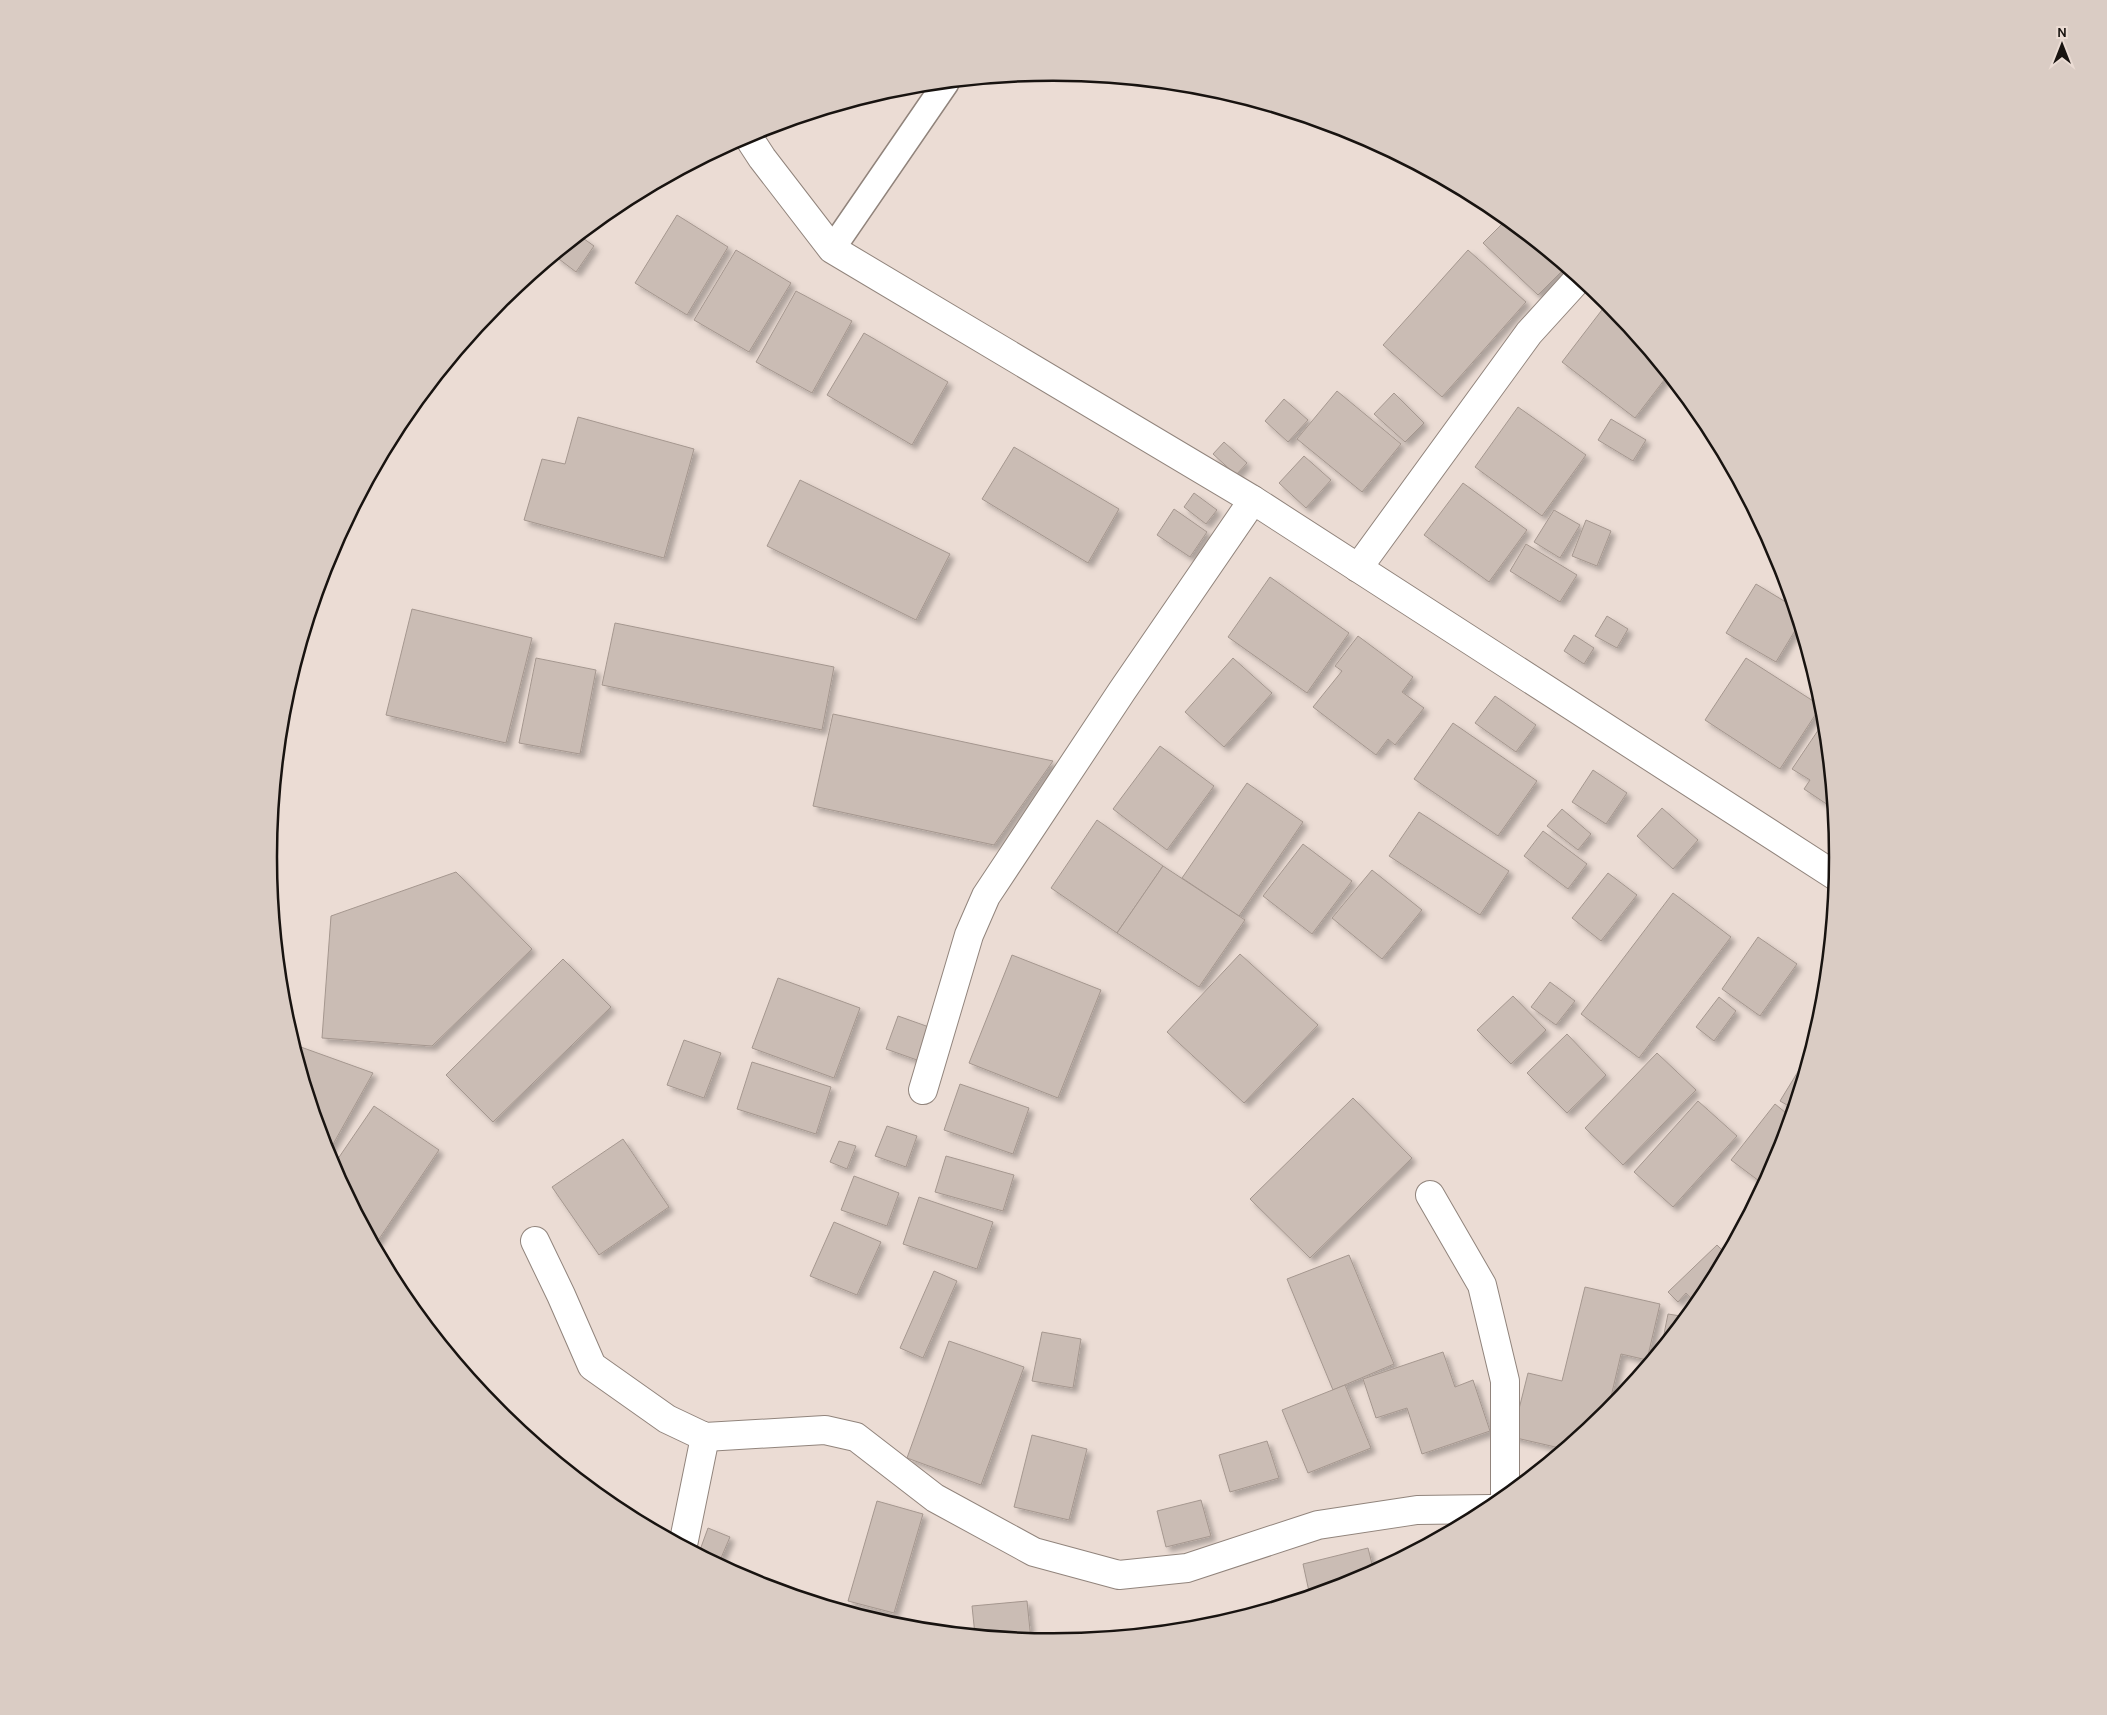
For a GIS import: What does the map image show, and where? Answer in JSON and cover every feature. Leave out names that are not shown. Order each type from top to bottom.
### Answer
[{"type":"street","points":[[751,142],[832,249],[1253,500],[1829,873]]},
{"type":"street","points":[[1358,568],[1529,333],[1574,283]]},
{"type":"street","points":[[923,1090],[969,935],[986,896],[1122,691],[1253,500]]},
{"type":"street","points":[[1430,1195],[1482,1285],[1505,1381],[1505,1488]]},
{"type":"street","points":[[535,1240],[592,1366],[667,1419],[705,1437],[825,1430],[856,1437],[935,1498],[1034,1552],[1119,1574],[1187,1568],[1318,1525],[1417,1510],[1475,1509]]},
{"type":"street","points":[[684,1540],[705,1437]]},
{"type":"lane","points":[[832,249],[941,90]]},
{"type":"building","points":[[677,215],[728,247],[687,315],[635,283]]},
{"type":"building","points":[[1502,224],[1562,271],[1538,295],[1483,243]]},
{"type":"building","points":[[585,239],[594,246],[576,272],[560,260]]},
{"type":"building","points":[[736,250],[791,283],[749,352],[694,320]]},
{"type":"building","points":[[1468,250],[1526,302],[1442,397],[1383,345]]},
{"type":"building","points":[[796,291],[852,321],[812,393],[756,362]]},
{"type":"building","points":[[1602,309],[1637,346],[1665,380],[1635,418],[1562,362]]},
{"type":"building","points":[[864,333],[948,382],[912,445],[827,395]]},
{"type":"building","points":[[1337,391],[1401,444],[1362,492],[1297,439]]},
{"type":"building","points":[[1394,393],[1424,423],[1405,442],[1374,414]]},
{"type":"building","points":[[1284,399],[1308,420],[1288,442],[1265,421]]},
{"type":"building","points":[[1518,407],[1586,455],[1542,516],[1475,467]]},
{"type":"building","points":[[578,417],[694,449],[664,558],[524,520],[542,459],[565,464]]},
{"type":"building","points":[[1611,419],[1646,440],[1633,461],[1598,440]]},
{"type":"building","points":[[1224,442],[1247,463],[1236,475],[1213,454]]},
{"type":"building","points":[[1014,447],[1119,509],[1088,563],[982,499]]},
{"type":"building","points":[[1304,456],[1331,480],[1306,508],[1279,483]]},
{"type":"building","points":[[800,480],[950,554],[916,620],[767,546]]},
{"type":"building","points":[[1463,483],[1527,530],[1489,582],[1424,535]]},
{"type":"building","points":[[1194,493],[1217,510],[1206,524],[1184,507]]},
{"type":"building","points":[[1174,509],[1207,532],[1190,557],[1157,535]]},
{"type":"building","points":[[1554,510],[1580,525],[1560,558],[1534,542]]},
{"type":"building","points":[[1586,520],[1611,531],[1597,566],[1572,556]]},
{"type":"building","points":[[1526,544],[1577,575],[1560,602],[1510,571]]},
{"type":"building","points":[[1270,577],[1349,633],[1307,693],[1228,637]]},
{"type":"building","points":[[1756,584],[1787,603],[1795,630],[1776,662],[1726,633]]},
{"type":"building","points":[[412,609],[532,638],[506,743],[386,715]]},
{"type":"building","points":[[1607,616],[1628,629],[1617,648],[1595,636]]},
{"type":"building","points":[[615,623],[834,667],[822,730],[602,685]]},
{"type":"building","points":[[1574,635],[1594,648],[1584,664],[1564,651]]},
{"type":"building","points":[[1358,636],[1413,677],[1402,692],[1424,708],[1395,745],[1388,739],[1376,755],[1313,707],[1342,671],[1335,666]]},
{"type":"building","points":[[536,658],[596,670],[580,754],[519,743]]},
{"type":"building","points":[[1233,658],[1272,693],[1224,747],[1185,712]]},
{"type":"building","points":[[1746,658],[1814,701],[1816,713],[1780,769],[1705,720]]},
{"type":"building","points":[[1495,696],[1536,725],[1516,752],[1475,723]]},
{"type":"building","points":[[833,714],[1053,761],[994,845],[813,806]]},
{"type":"building","points":[[1453,723],[1537,781],[1498,836],[1414,779]]},
{"type":"building","points":[[1819,729],[1828,805],[1804,789],[1810,780],[1792,769]]},
{"type":"building","points":[[1160,746],[1214,786],[1167,850],[1113,809]]},
{"type":"building","points":[[1593,770],[1627,793],[1606,824],[1572,802]]},
{"type":"building","points":[[1247,783],[1303,822],[1239,916],[1182,878]]},
{"type":"building","points":[[1662,808],[1698,840],[1673,869],[1637,836]]},
{"type":"building","points":[[1562,809],[1591,834],[1578,850],[1547,826]]},
{"type":"building","points":[[1419,812],[1509,871],[1480,915],[1389,856]]},
{"type":"building","points":[[1097,820],[1163,866],[1117,933],[1051,888]]},
{"type":"building","points":[[1543,831],[1587,864],[1568,889],[1524,856]]},
{"type":"building","points":[[1303,844],[1352,881],[1312,934],[1263,896]]},
{"type":"building","points":[[1163,866],[1245,920],[1199,987],[1117,933]]},
{"type":"building","points":[[1372,870],[1422,910],[1382,959],[1332,918]]},
{"type":"building","points":[[456,872],[532,949],[432,1046],[322,1038],[331,916]]},
{"type":"building","points":[[1608,873],[1637,895],[1601,941],[1572,918]]},
{"type":"building","points":[[1673,893],[1731,937],[1639,1058],[1581,1014]]},
{"type":"building","points":[[1758,937],[1797,964],[1760,1016],[1722,989]]},
{"type":"building","points":[[1240,954],[1318,1025],[1244,1103],[1167,1032]]},
{"type":"building","points":[[1012,955],[1101,990],[1058,1098],[969,1063]]},
{"type":"building","points":[[563,959],[611,1007],[493,1122],[446,1075]]},
{"type":"building","points":[[778,978],[860,1008],[834,1078],[752,1048]]},
{"type":"building","points":[[1550,982],[1575,1001],[1556,1025],[1531,1007]]},
{"type":"building","points":[[1513,996],[1546,1030],[1511,1064],[1477,1030]]},
{"type":"building","points":[[1719,997],[1736,1011],[1714,1041],[1696,1027]]},
{"type":"building","points":[[898,1016],[929,1027],[917,1060],[886,1049]]},
{"type":"building","points":[[1567,1034],[1606,1075],[1567,1113],[1527,1073]]},
{"type":"building","points":[[684,1040],[721,1053],[704,1098],[667,1085]]},
{"type":"building","points":[[301,1047],[373,1073],[332,1145],[318,1107]]},
{"type":"building","points":[[1657,1053],[1696,1090],[1623,1165],[1585,1128]]},
{"type":"building","points":[[752,1062],[831,1087],[816,1134],[737,1109]]},
{"type":"building","points":[[1800,1068],[1789,1106],[1780,1101]]},
{"type":"building","points":[[960,1084],[1029,1108],[1013,1154],[944,1130]]},
{"type":"building","points":[[1353,1098],[1412,1158],[1310,1258],[1250,1199]]},
{"type":"building","points":[[1698,1101],[1737,1136],[1673,1207],[1634,1172]]},
{"type":"building","points":[[1775,1104],[1787,1113],[1759,1181],[1731,1160]]},
{"type":"building","points":[[374,1106],[439,1150],[378,1240],[338,1159]]},
{"type":"building","points":[[887,1126],[917,1136],[906,1167],[875,1156]]},
{"type":"building","points":[[623,1139],[669,1207],[599,1255],[552,1187]]},
{"type":"building","points":[[839,1141],[856,1146],[847,1169],[830,1162]]},
{"type":"building","points":[[946,1156],[1014,1175],[1003,1211],[935,1192]]},
{"type":"building","points":[[854,1176],[899,1193],[887,1226],[841,1210]]},
{"type":"building","points":[[919,1197],[993,1222],[977,1269],[903,1244]]},
{"type":"building","points":[[834,1222],[881,1242],[857,1295],[810,1276]]},
{"type":"building","points":[[1717,1245],[1723,1251],[1692,1299],[1686,1293],[1678,1302],[1668,1292]]},
{"type":"building","points":[[1349,1255],[1394,1364],[1333,1390],[1287,1279]]},
{"type":"building","points":[[934,1271],[957,1281],[923,1358],[900,1348]]},
{"type":"building","points":[[1585,1287],[1660,1304],[1648,1356],[1645,1359],[1621,1354],[1611,1396],[1565,1441],[1557,1447],[1512,1437],[1528,1373],[1562,1381]]},
{"type":"building","points":[[1668,1314],[1679,1316],[1669,1330],[1663,1337]]},
{"type":"building","points":[[1042,1332],[1081,1339],[1073,1388],[1032,1381]]},
{"type":"building","points":[[949,1341],[1024,1367],[981,1485],[907,1458]]},
{"type":"building","points":[[1443,1352],[1455,1387],[1473,1380],[1490,1431],[1422,1454],[1407,1408],[1376,1418],[1363,1379]]},
{"type":"building","points":[[1345,1385],[1371,1448],[1308,1473],[1282,1410]]},
{"type":"building","points":[[1032,1435],[1087,1449],[1069,1520],[1014,1507]]},
{"type":"building","points":[[1267,1441],[1279,1478],[1230,1492],[1219,1455]]},
{"type":"building","points":[[1201,1500],[1211,1536],[1166,1547],[1157,1511]]},
{"type":"building","points":[[877,1501],[923,1514],[894,1613],[848,1601]]},
{"type":"building","points":[[708,1528],[730,1537],[721,1558],[700,1549]]},
{"type":"building","points":[[1368,1548],[1372,1565],[1309,1591],[1303,1564]]},
{"type":"building","points":[[1027,1601],[1030,1633],[974,1629],[972,1606]]}]
